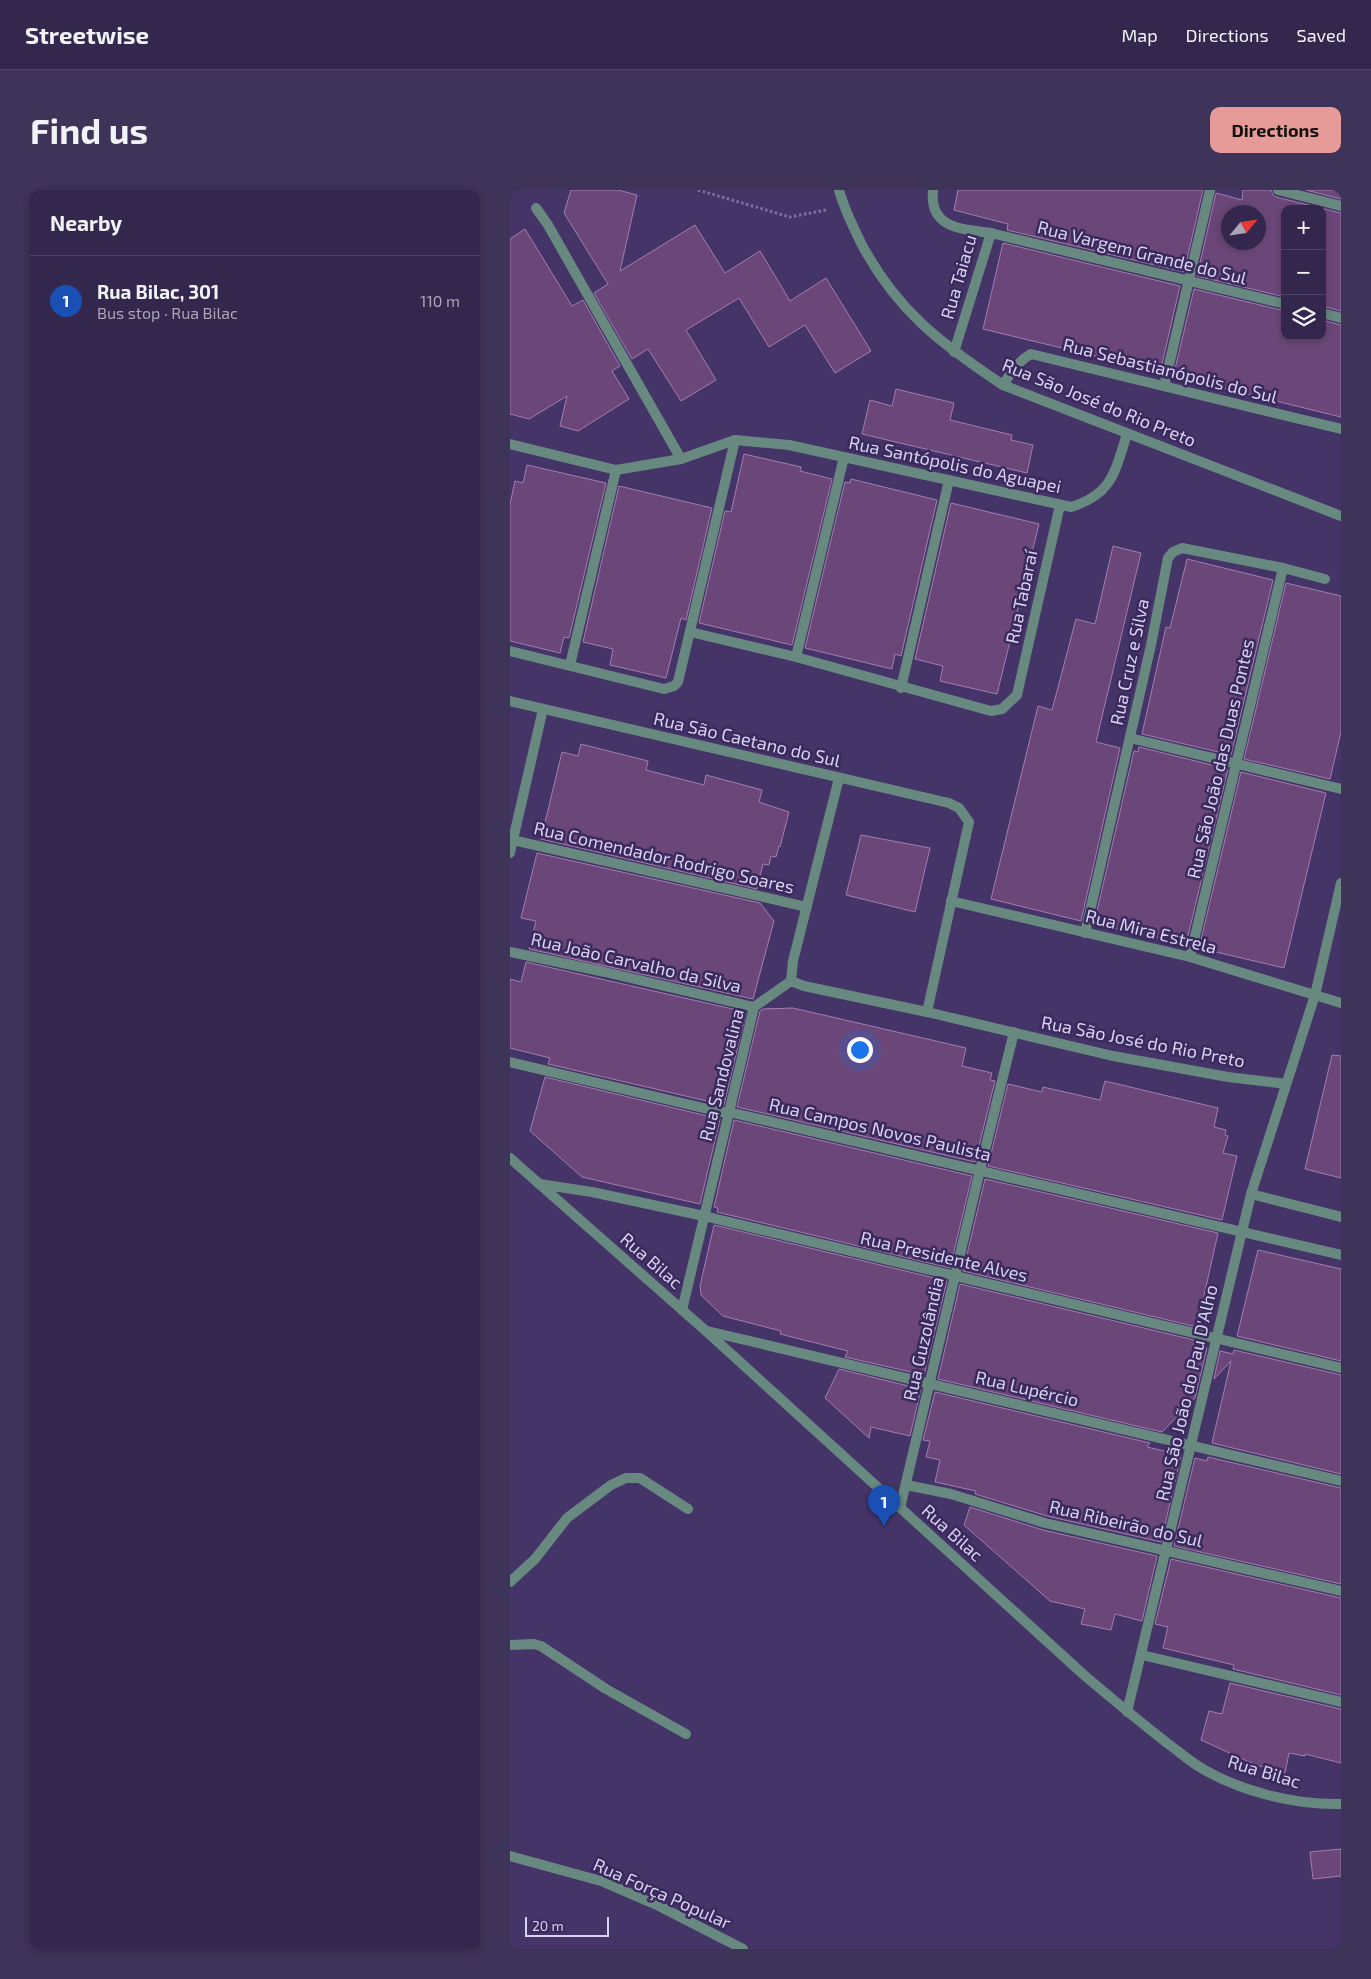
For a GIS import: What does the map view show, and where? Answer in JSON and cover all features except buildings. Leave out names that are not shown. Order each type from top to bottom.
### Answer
[{"type":"street","name":"Rua São José do Rio Preto","points":[[839,190],[844,206],[871,262],[891,292],[927,330],[954,352],[1003,385],[1341,516]]},
{"type":"street","name":"Rua Taiacu","points":[[933,190],[933,208],[939,218],[950,226],[992,233],[954,352]]},
{"type":"street","points":[[1164,386],[1210,190]]},
{"type":"street","points":[[1278,190],[1341,206]]},
{"type":"street","points":[[536,208],[548,225],[680,459]]},
{"type":"street","name":"Rua Vargem Grande do Sul","points":[[992,233],[1281,303]]},
{"type":"street","points":[[1326,314],[1341,318]]},
{"type":"street","name":"Rua Sebastianópolis do Sul","points":[[1003,385],[1014,368],[1031,354],[1341,429]]},
{"type":"street","name":"Rua Santópolis do Aguapei","points":[[735,440],[789,445],[1071,506],[1087,502],[1101,493],[1113,476],[1128,434]]},
{"type":"street","points":[[510,446],[616,470],[680,459],[735,440]]},
{"type":"street","points":[[735,440],[690,632],[796,657],[901,688],[948,480]]},
{"type":"street","points":[[796,657],[844,457]]},
{"type":"street","points":[[570,665],[616,470]]},
{"type":"street","name":"Rua Tabaraí","points":[[901,688],[991,711],[1002,709],[1017,695],[1060,505]]},
{"type":"street","name":"Rua Cruz e Silva","points":[[1085,933],[1151,645],[1168,558],[1173,552],[1182,548],[1324,578]]},
{"type":"street","name":"Rua São João das Duas Pontes","points":[[1190,957],[1283,568]]},
{"type":"street","name":"Rua São Caetano do Sul","points":[[510,651],[664,689],[674,686],[678,682],[690,632]]},
{"type":"street","name":"Rua São Caetano do Sul","points":[[510,701],[949,802],[959,808],[969,822],[951,900]]},
{"type":"street","points":[[510,853],[544,709]]},
{"type":"street","points":[[1130,738],[1341,789]]},
{"type":"street","points":[[791,981],[793,961],[839,778]]},
{"type":"street","name":"Rua Comendador Rodrigo Soares","points":[[513,840],[807,907]]},
{"type":"street","points":[[1286,1084],[1315,995],[1341,883]]},
{"type":"street","points":[[927,1012],[951,900]]},
{"type":"street","name":"Rua Mira Estrela","points":[[951,900],[1190,957],[1341,1003]]},
{"type":"street","name":"Rua João Carvalho da Silva","points":[[510,952],[754,1006]]},
{"type":"street","name":"Rua São José do Rio Preto","points":[[791,981],[804,986],[927,1012],[1113,1056],[1228,1078],[1286,1084]]},
{"type":"street","name":"Rua Sandovalina","points":[[682,1310],[754,1006],[791,981]]},
{"type":"street","name":"Rua Guzolândia","points":[[900,1508],[1014,1032]]},
{"type":"street","name":"Rua Campos Novos Paulista","points":[[510,1062],[1341,1255]]},
{"type":"street","name":"Rua São João do Pau D'Alho","points":[[1127,1712],[1251,1194],[1286,1084]]},
{"type":"street","name":"Rua Bilac","points":[[510,1158],[706,1330],[1127,1712],[1198,1766],[1233,1783],[1284,1799],[1322,1804],[1341,1804]]},
{"type":"street","name":"Rua Presidente Alves","points":[[538,1184],[592,1192],[704,1216],[1341,1368]]},
{"type":"street","points":[[1251,1194],[1341,1217]]},
{"type":"street","name":"Rua Lupércio","points":[[706,1330],[1192,1444],[1341,1481]]},
{"type":"street","points":[[510,1582],[534,1559],[567,1518],[611,1485],[626,1478],[640,1478],[688,1509]]},
{"type":"street","name":"Rua Ribeirão do Sul","points":[[906,1485],[951,1494],[1045,1523],[1341,1591]]},
{"type":"street","points":[[510,1645],[534,1644],[540,1646],[606,1689],[686,1734]]},
{"type":"street","points":[[1142,1655],[1341,1702]]},
{"type":"street","name":"Rua Força Popular","points":[[510,1856],[601,1881],[659,1906],[743,1949]]},
{"type":"path","points":[[698,190],[790,217],[844,206]]},
{"type":"place","name":"Rua Bilac, 301","points":[[884,1526]]}]
